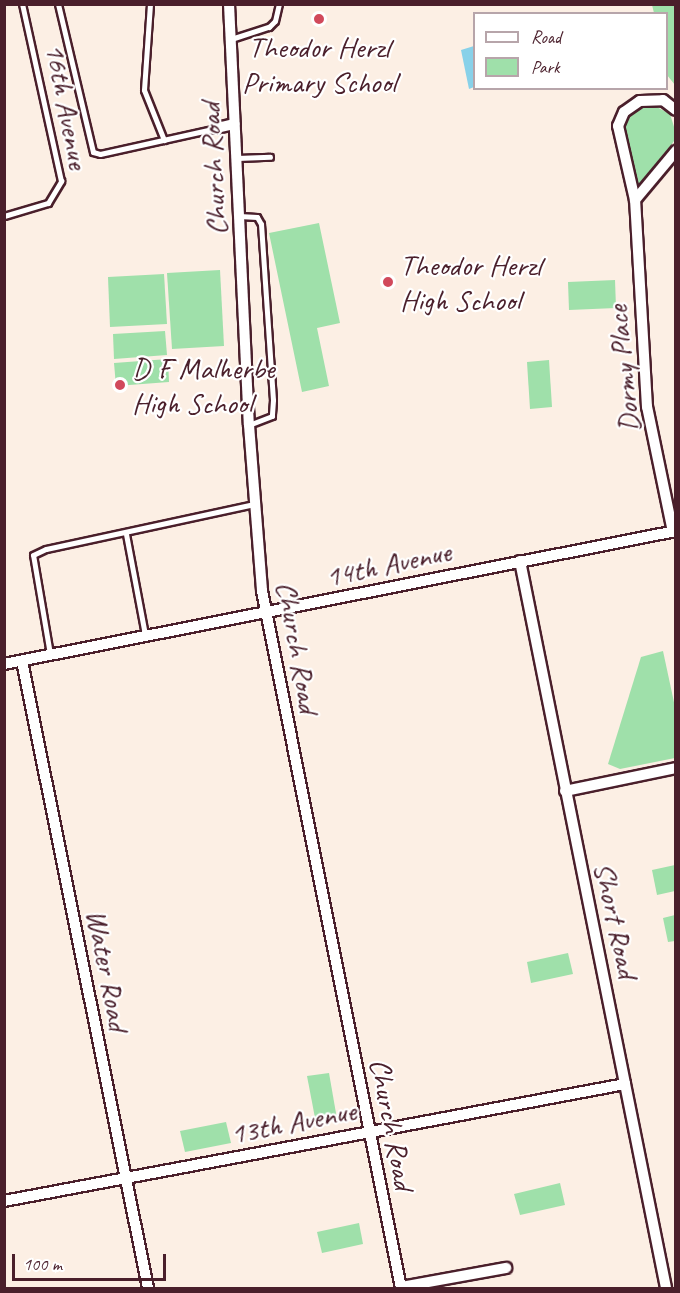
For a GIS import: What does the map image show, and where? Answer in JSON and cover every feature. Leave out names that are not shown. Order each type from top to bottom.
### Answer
[{"type":"street","name":"Church Road","points":[[229,4],[249,425],[265,614],[401,1288]]},
{"type":"street","name":"Dormy Place","points":[[674,532],[645,388],[635,200],[618,134],[620,118],[628,107],[648,99],[663,100],[675,110]]},
{"type":"street","points":[[217,128],[235,124]]},
{"type":"street","points":[[635,200],[675,151]]},
{"type":"street","name":"14th Avenue","points":[[4,664],[674,532]]},
{"type":"street","name":"Short Road","points":[[520,561],[666,1288]]},
{"type":"street","name":"Water Road","points":[[21,661],[148,1288]]},
{"type":"street","points":[[565,791],[675,768]]},
{"type":"street","name":"13th Avenue","points":[[4,1201],[625,1084]]},
{"type":"street","points":[[401,1288],[506,1268]]},
{"type":"lane","name":"16th Avenue","points":[[4,216],[48,203],[62,181],[22,4]]},
{"type":"lane","points":[[58,4],[93,152],[100,154],[217,128]]},
{"type":"lane","points":[[150,4],[144,90],[164,140]]},
{"type":"lane","points":[[231,39],[269,27],[275,21],[279,4]]},
{"type":"lane","points":[[237,159],[270,157]]},
{"type":"lane","points":[[239,216],[252,215],[261,224],[274,409],[266,420],[249,425]]},
{"type":"lane","points":[[50,656],[33,555],[46,549],[126,534],[254,504]]},
{"type":"lane","points":[[126,534],[146,637]]},
{"type":"green space","points":[[652,5],[675,5],[675,85],[668,76],[668,12],[654,12]]},
{"type":"green space","points":[[651,104],[670,114],[675,130],[674,141],[641,187],[635,184],[622,135],[624,121],[638,106]]},
{"type":"green space","points":[[319,223],[340,323],[317,328],[329,386],[302,392],[269,233]]},
{"type":"green space","points":[[220,270],[224,346],[172,349],[167,273]]},
{"type":"green space","points":[[164,274],[167,324],[110,327],[108,277]]},
{"type":"green space","points":[[615,280],[616,308],[569,310],[568,282]]},
{"type":"green space","points":[[165,331],[167,355],[114,359],[113,334]]},
{"type":"green space","points":[[168,359],[169,382],[116,386],[114,363]]},
{"type":"green space","points":[[549,360],[552,407],[530,409],[527,362]]},
{"type":"green space","points":[[663,651],[675,707],[675,758],[620,769],[608,764],[641,657]]},
{"type":"green space","points":[[675,865],[675,891],[657,895],[652,870]]},
{"type":"green space","points":[[675,915],[675,941],[668,942],[663,918]]},
{"type":"green space","points":[[568,953],[573,974],[531,983],[527,962]]},
{"type":"green space","points":[[329,1073],[337,1119],[316,1123],[307,1076]]},
{"type":"green space","points":[[226,1122],[231,1143],[185,1152],[180,1131]]},
{"type":"green space","points":[[560,1183],[565,1205],[520,1215],[514,1194]]},
{"type":"green space","points":[[359,1223],[363,1244],[322,1253],[317,1232]]},
{"type":"water","points":[[473,46],[473,87],[469,89],[461,50]]},
{"type":"place","name":"Theodor Herzl Primary School","points":[[319,19]]},
{"type":"place","name":"Theodor Herzl High School","points":[[388,282]]},
{"type":"place","name":"D F Malherbe High School","points":[[120,385]]}]
